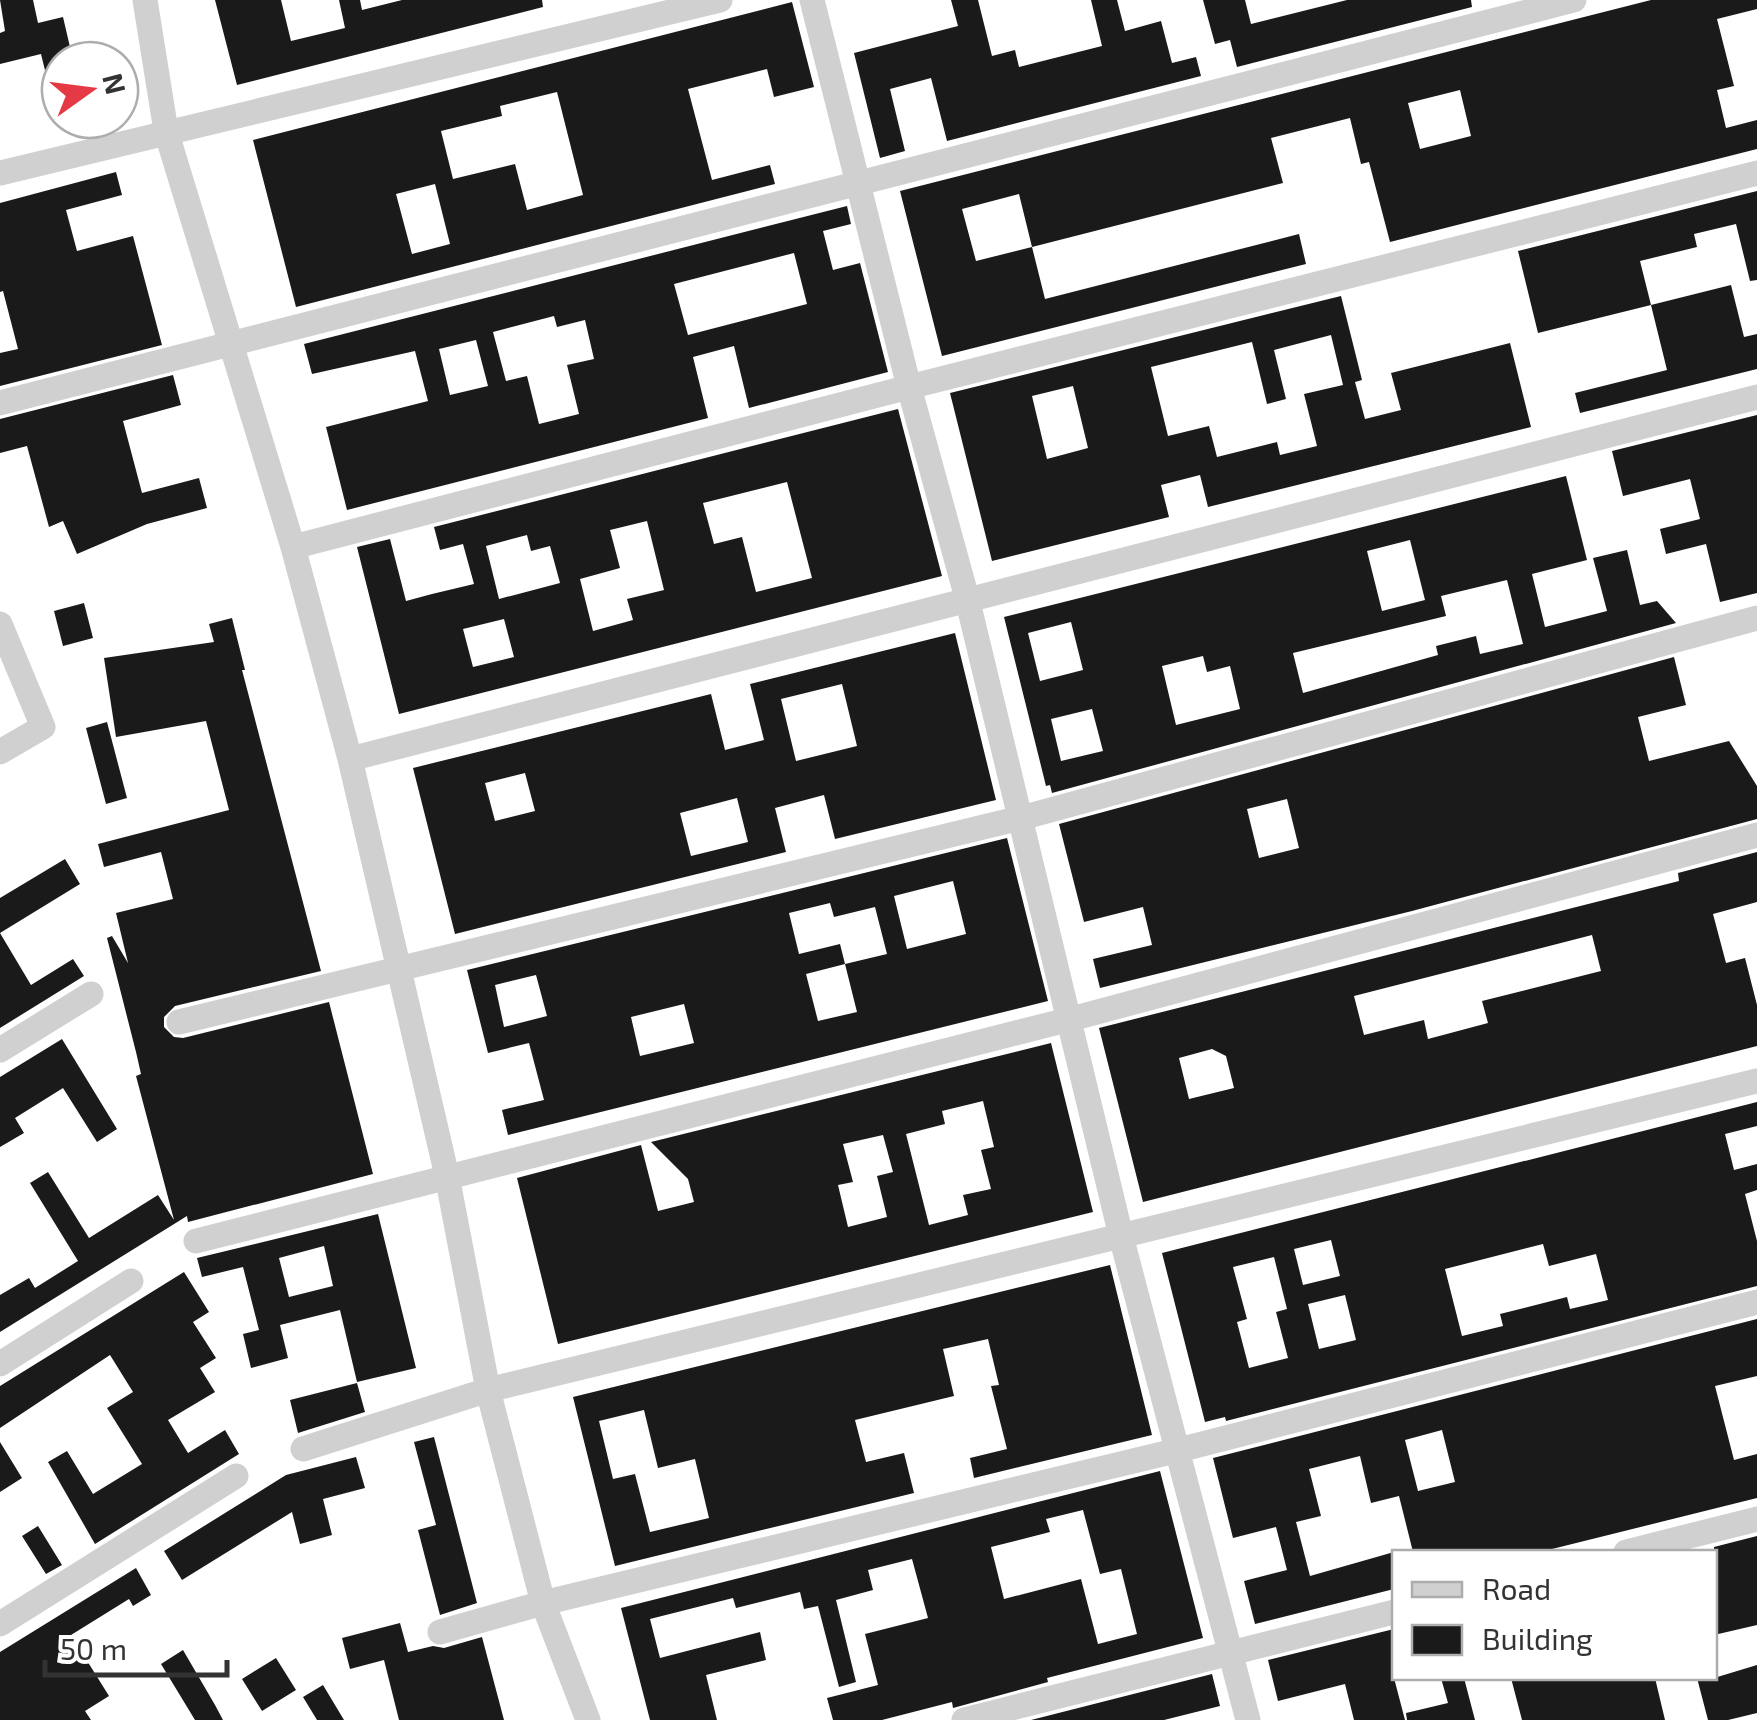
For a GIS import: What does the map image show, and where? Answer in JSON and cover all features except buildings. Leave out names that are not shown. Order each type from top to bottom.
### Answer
[{"type":"street","points":[[145,0],[166,131],[293,547],[350,758],[447,1176],[488,1390],[543,1603],[588,1720]]},
{"type":"street","points":[[0,173],[720,0]]},
{"type":"street","points":[[812,0],[909,387],[967,598],[1121,1236],[1248,1720]]},
{"type":"street","points":[[1466,0],[1473,26]]},
{"type":"street","points":[[0,403],[1574,0]]},
{"type":"street","points":[[293,547],[1757,173]]},
{"type":"street","points":[[350,758],[1757,398]]},
{"type":"street","points":[[179,1022],[1021,818],[1757,618]]},
{"type":"street","points":[[0,624],[43,728],[0,752]]},
{"type":"street","points":[[196,1241],[1070,1018],[1757,834]]},
{"type":"street","points":[[0,1050],[92,994]]},
{"type":"street","points":[[303,1449],[488,1390],[1757,1081]]},
{"type":"street","points":[[0,1364],[132,1281]]},
{"type":"street","points":[[440,1632],[543,1603],[1179,1450],[1757,1302]]},
{"type":"street","points":[[0,1624],[236,1476]]},
{"type":"street","points":[[1634,1550],[1757,1519]]},
{"type":"street","points":[[964,1720],[1392,1613]]}]
